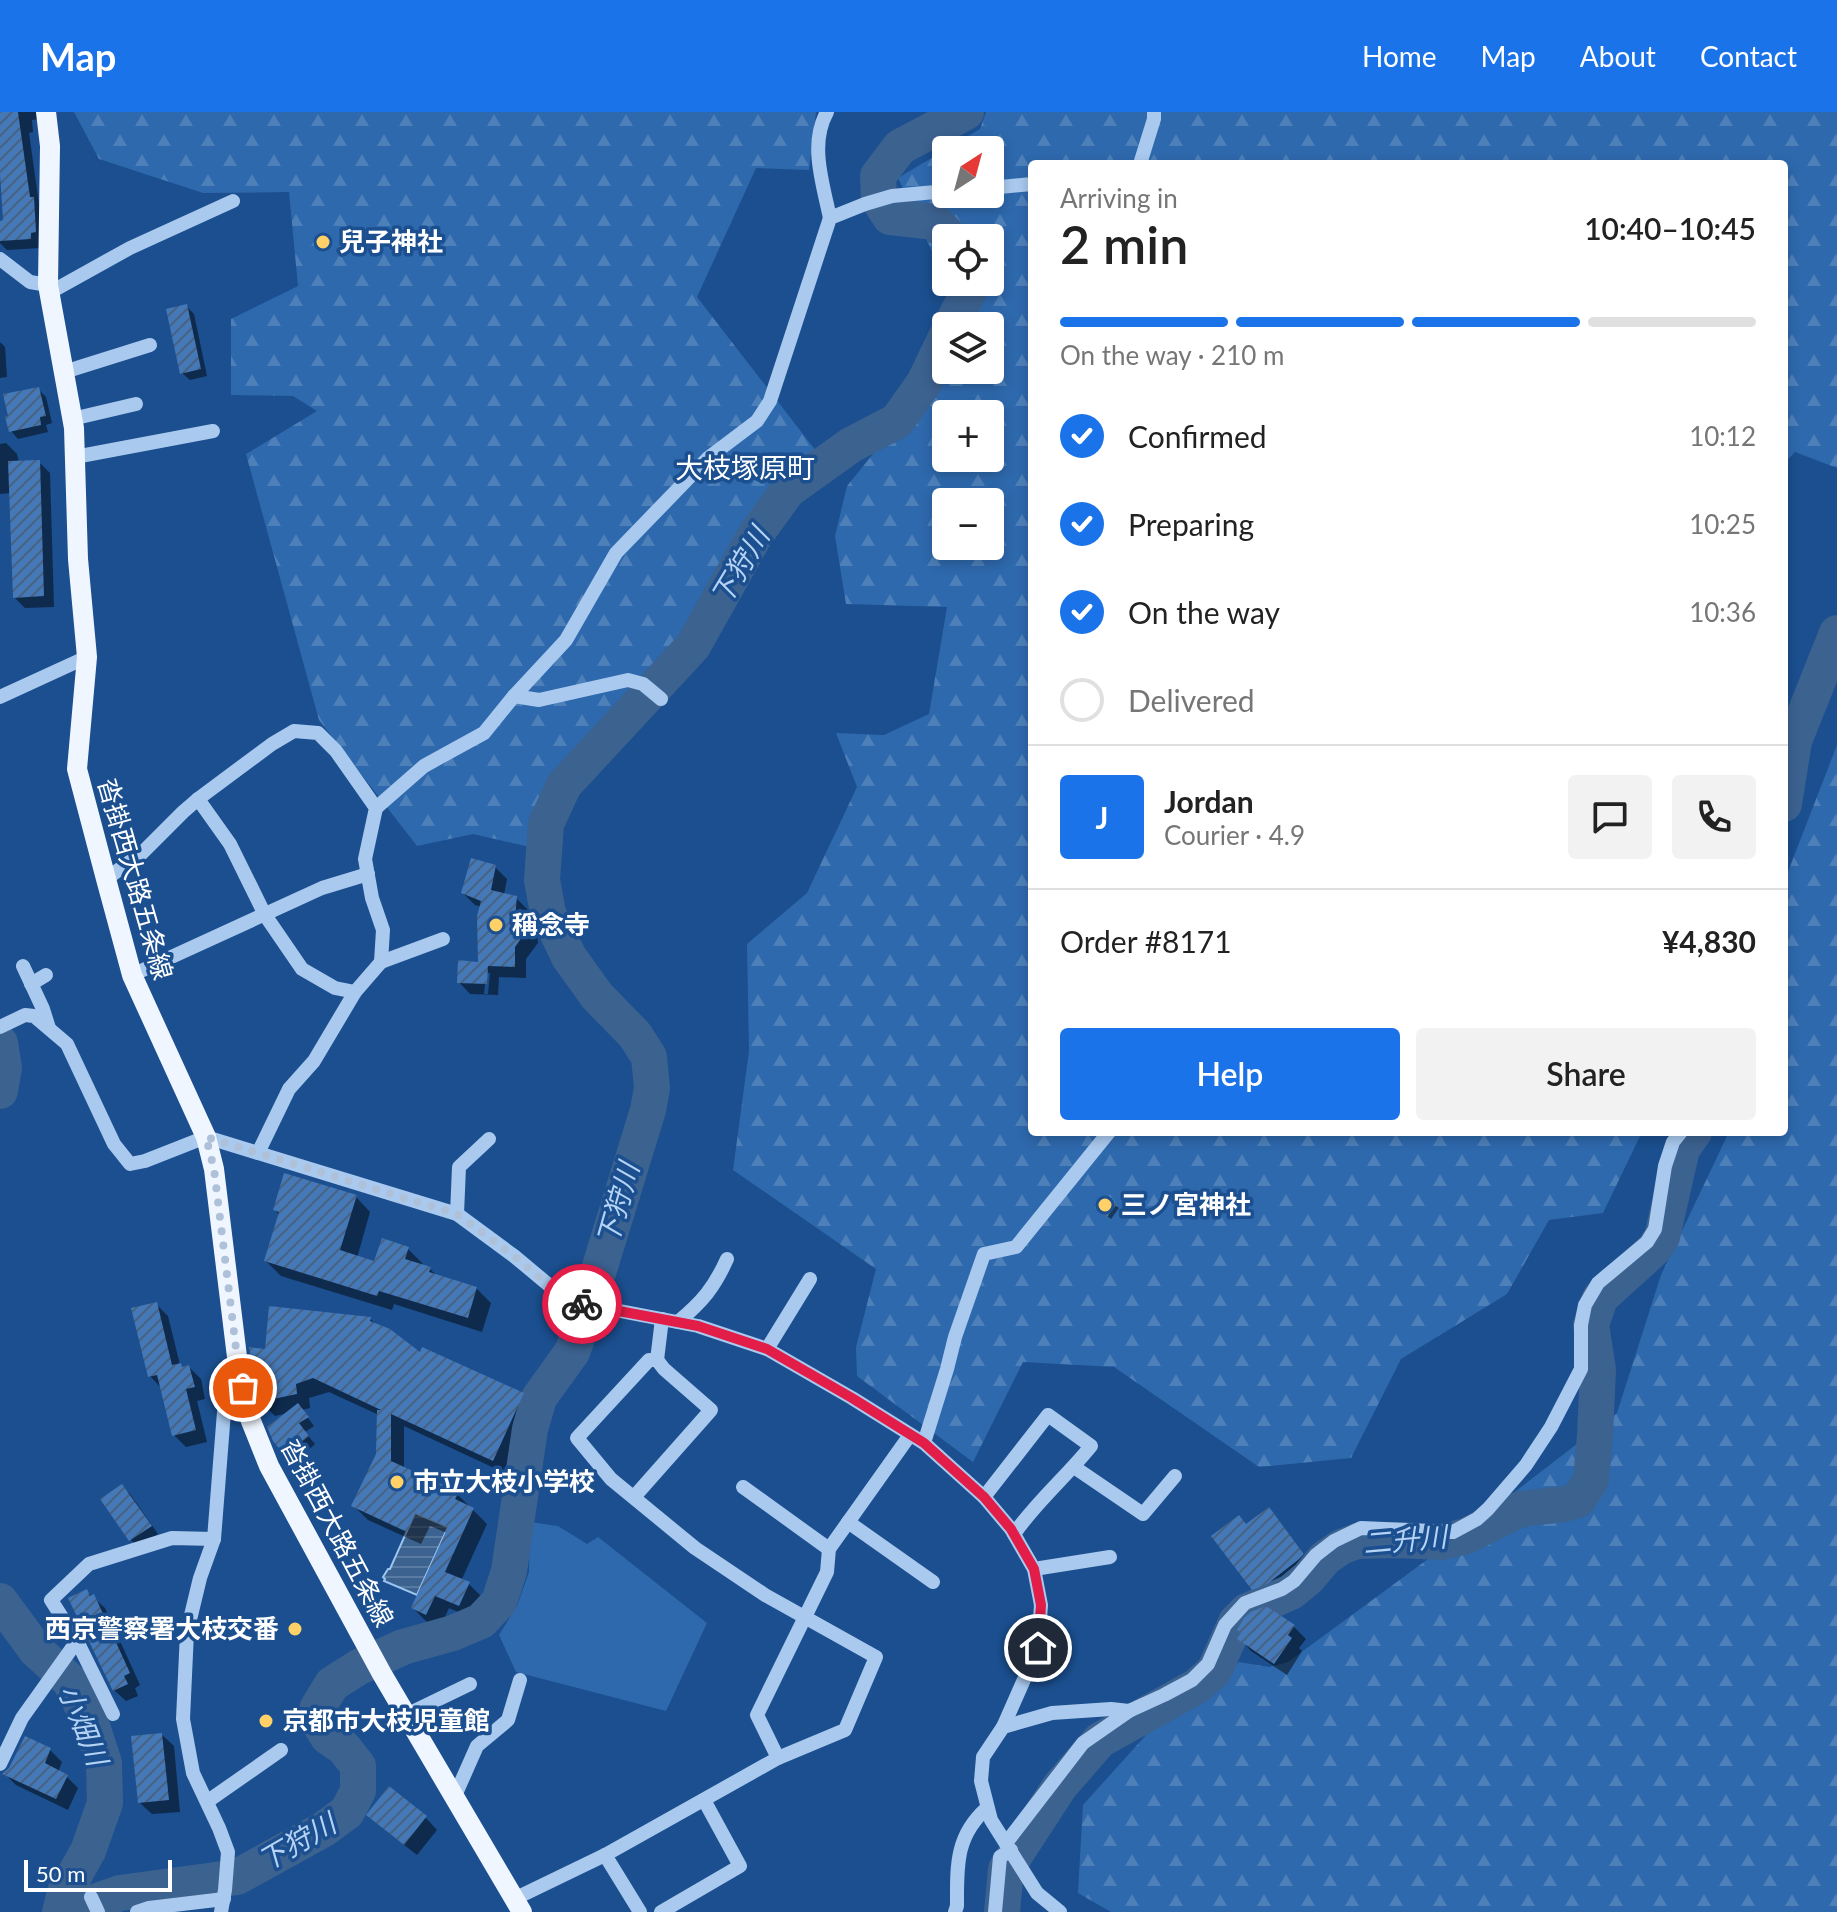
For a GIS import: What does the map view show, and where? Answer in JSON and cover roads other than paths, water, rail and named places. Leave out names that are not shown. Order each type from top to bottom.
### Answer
[{"type":"main road","name":"沓掛西大路五条線","points":[[46,112],[50,146],[48,289],[72,419],[78,559],[87,657],[77,769],[132,975],[206,1137],[214,1169],[238,1365],[247,1411],[269,1466],[406,1715],[518,1905]]},
{"type":"street","points":[[381,962],[383,930],[372,898],[365,859],[376,808],[424,766],[484,733],[566,640],[616,553],[708,458],[757,421],[770,401],[830,218],[818,158],[821,122],[827,112]]},
{"type":"street","points":[[1141,160],[1154,112]]},
{"type":"street","points":[[1004,187],[1028,184]]},
{"type":"street","points":[[830,218],[892,196],[932,192]]},
{"type":"street","points":[[0,259],[30,282],[48,289],[233,201]]},
{"type":"street","points":[[64,372],[150,345]]},
{"type":"street","points":[[72,419],[136,404]]},
{"type":"street","points":[[75,457],[213,431]]},
{"type":"street","points":[[0,697],[87,657]]},
{"type":"street","points":[[514,696],[539,700],[628,680],[643,684],[660,699]]},
{"type":"street","points":[[106,879],[142,853],[198,799],[294,731],[318,733],[336,751],[376,808]]},
{"type":"street","points":[[198,799],[230,844],[265,915],[302,969],[335,988],[355,992]]},
{"type":"street","points":[[132,975],[322,888],[368,874]]},
{"type":"street","points":[[258,1153],[289,1089],[314,1061],[355,992],[381,962],[443,939]]},
{"type":"street","points":[[23,966],[49,1029]]},
{"type":"street","points":[[31,984],[46,975]]},
{"type":"street","points":[[0,1027],[25,1015],[34,1016],[67,1044],[114,1144],[130,1164],[206,1137],[457,1214],[568,1301],[698,1326],[767,1349],[924,1443],[984,1497],[1014,1534],[1034,1569],[1041,1605],[1038,1648],[1003,1727],[983,1757],[981,1781],[991,1820],[1037,1893],[1060,1912]]},
{"type":"street","points":[[924,1443],[955,1337],[984,1254],[1016,1247],[1106,1136]]},
{"type":"street","points":[[995,1912],[1000,1857],[1083,1743],[1129,1711],[1201,1673],[1225,1625],[1245,1603],[1282,1589],[1334,1541],[1361,1528],[1453,1532],[1488,1509],[1526,1465],[1551,1427],[1581,1369],[1581,1325],[1585,1305],[1598,1283],[1647,1242],[1655,1229],[1665,1166],[1678,1136]]},
{"type":"street","points":[[457,1214],[459,1167],[489,1139]]},
{"type":"street","points":[[678,1322],[699,1305],[718,1279],[727,1259]]},
{"type":"street","points":[[767,1349],[810,1279]]},
{"type":"street","points":[[634,1497],[711,1410],[657,1360],[662,1319]]},
{"type":"street","points":[[518,1905],[778,1758],[845,1730],[876,1657],[765,1595],[695,1548],[611,1479],[577,1438],[649,1360],[657,1360]]},
{"type":"street","points":[[137,1912],[223,1900],[228,1852],[193,1773],[183,1719],[187,1632],[200,1578],[214,1539],[224,1412],[247,1411]]},
{"type":"street","points":[[984,1497],[1048,1415],[1091,1446],[1014,1534]]},
{"type":"street","points":[[778,1758],[757,1715],[827,1572],[829,1549],[910,1435]]},
{"type":"street","points":[[1074,1467],[1143,1514],[1175,1476]]},
{"type":"street","points":[[743,1487],[829,1549]]},
{"type":"street","points":[[848,1522],[933,1582]]},
{"type":"street","points":[[113,1714],[51,1600],[89,1564],[172,1538],[214,1539]]},
{"type":"street","points":[[1034,1569],[1110,1557]]},
{"type":"street","points":[[0,1764],[22,1718],[74,1644]]},
{"type":"street","points":[[454,1798],[477,1746],[508,1720],[520,1680]]},
{"type":"street","points":[[406,1715],[470,1684]]},
{"type":"street","points":[[1003,1727],[1052,1713],[1111,1709],[1129,1711]]},
{"type":"street","points":[[208,1801],[281,1750]]},
{"type":"street","points":[[661,1912],[740,1866],[704,1800]]},
{"type":"street","points":[[955,1912],[959,1854],[964,1838],[977,1817],[987,1808]]},
{"type":"street","points":[[605,1855],[640,1912]]},
{"type":"street","points":[[91,1897],[98,1912]]},
{"type":"waterway","name":"下狩川","points":[[937,224],[890,217],[879,200],[878,176],[900,147],[966,112]]},
{"type":"waterway","name":"下狩川","points":[[958,312],[966,296]]},
{"type":"waterway","name":"下狩川","points":[[66,1912],[120,1893],[237,1877],[324,1829],[347,1812],[358,1791],[358,1766],[344,1748],[328,1737],[319,1723],[317,1709],[332,1684],[359,1667],[403,1647],[453,1633],[481,1621],[499,1602],[509,1571],[530,1429],[539,1398],[572,1352],[582,1325],[652,1088],[649,1057],[635,1035],[597,996],[569,957],[548,913],[542,880],[546,824],[564,785],[693,646],[754,537],[788,490],[851,445],[897,421],[932,366]]},
{"type":"waterway","name":"二升川","points":[[1788,779],[1794,741],[1837,633]]},
{"type":"waterway","name":"小畑川","points":[[0,1043],[4,1068],[0,1091]]},
{"type":"waterway","name":"二升川","points":[[1002,1912],[1006,1869],[1060,1786],[1100,1740],[1197,1686],[1214,1671],[1236,1622],[1247,1611],[1291,1592],[1325,1558],[1357,1541],[1442,1542],[1466,1536],[1521,1509],[1578,1500],[1591,1480],[1595,1435],[1598,1370],[1591,1325],[1600,1298],[1654,1249],[1662,1237],[1682,1149],[1691,1136]]},
{"type":"waterway","name":"小畑川","points":[[0,1601],[36,1650],[70,1681],[92,1726],[104,1763],[105,1803],[88,1851],[65,1892],[60,1912]]},
{"type":"place","name":"兒子神社","points":[[323,242]]},
{"type":"place","name":"稱念寺","points":[[496,925]]},
{"type":"place","name":"三ノ宮神社","points":[[1105,1205]]},
{"type":"place","name":"市立大枝小学校","points":[[397,1482]]},
{"type":"place","name":"西京警察署大枝交番","points":[[295,1629]]},
{"type":"place","name":"京都市大枝児童館","points":[[266,1721]]},
{"type":"district","name":"大枝塚原町","points":[[745,468]]}]
